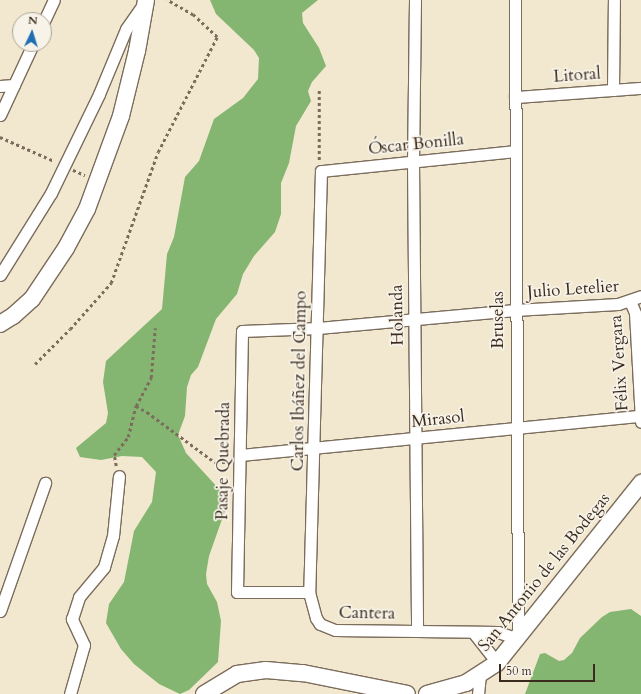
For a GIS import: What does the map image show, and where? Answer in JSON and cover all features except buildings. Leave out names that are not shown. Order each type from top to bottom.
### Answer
[{"type":"street","points":[[48,12],[54,0]]},
{"type":"street","name":"Holanda","points":[[415,0],[413,161],[418,630]]},
{"type":"street","name":"Bruselas","points":[[515,0],[515,310],[518,639]]},
{"type":"street","points":[[613,90],[614,0]]},
{"type":"street","points":[[0,275],[40,213],[102,87],[126,29],[146,1]]},
{"type":"street","points":[[0,324],[24,308],[47,279],[74,235],[99,182],[130,82],[146,1]]},
{"type":"street","points":[[0,115],[29,52]]},
{"type":"street","points":[[0,86],[14,85]]},
{"type":"street","name":"Litoral","points":[[515,97],[641,88]]},
{"type":"street","name":"Óscar Bonilla","points":[[321,170],[515,151]]},
{"type":"street","name":"Carlos Ibáñez del Campo","points":[[309,592],[315,449],[321,170]]},
{"type":"street","name":"Julio Letelier","points":[[242,331],[318,328],[515,310],[630,302],[641,296]]},
{"type":"street","name":"Félix Vergara","points":[[630,302],[635,313],[640,419]]},
{"type":"street","name":"Pasaje Quebrada","points":[[242,331],[241,460],[237,592],[309,592]]},
{"type":"street","name":"Mirasol","points":[[241,460],[315,449],[516,428],[640,419]]},
{"type":"street","points":[[70,694],[84,645],[72,619],[79,596],[104,567],[113,536],[119,476]]},
{"type":"street","points":[[0,610],[45,483]]},
{"type":"street","name":"San Antonio de las Bodegas","points":[[427,694],[452,689],[480,676],[497,663],[518,639],[641,483]]},
{"type":"street","name":"Cantera","points":[[309,592],[316,618],[327,628],[344,631],[418,630],[498,632],[518,639]]},
{"type":"street","points":[[473,632],[497,663]]},
{"type":"street","points":[[204,694],[237,674],[266,670],[303,673],[407,694]]},
{"type":"street","points":[[478,694],[480,676]]},
{"type":"path","points":[[35,364],[70,329],[111,283],[158,152],[218,37],[193,15],[167,0]]},
{"type":"path","points":[[319,90],[318,159],[321,170]]},
{"type":"path","points":[[0,136],[99,182]]},
{"type":"path","points":[[119,476],[114,455],[128,437],[136,406],[151,378],[156,328]]},
{"type":"path","points":[[136,406],[147,412],[216,463],[241,460]]},
{"type":"green space","points":[[210,0],[318,0],[302,13],[303,23],[319,48],[326,66],[312,82],[308,91],[311,101],[296,126],[289,163],[281,183],[281,214],[275,232],[254,256],[243,274],[237,294],[216,319],[198,367],[191,375],[187,387],[185,416],[178,435],[186,453],[220,490],[225,499],[226,508],[209,556],[206,574],[207,584],[217,602],[221,621],[218,662],[189,690],[180,694],[159,684],[134,664],[121,649],[106,623],[109,604],[124,582],[134,531],[152,502],[156,472],[142,457],[122,456],[101,460],[80,457],[76,448],[106,423],[108,413],[103,382],[106,361],[162,309],[167,254],[174,237],[185,177],[199,161],[214,119],[243,98],[258,79],[259,58],[254,50],[216,14]]},
{"type":"green space","points":[[631,609],[641,616],[641,694],[525,694],[540,654],[545,653],[559,661],[564,660],[572,653],[580,638],[602,617],[610,612]]}]
